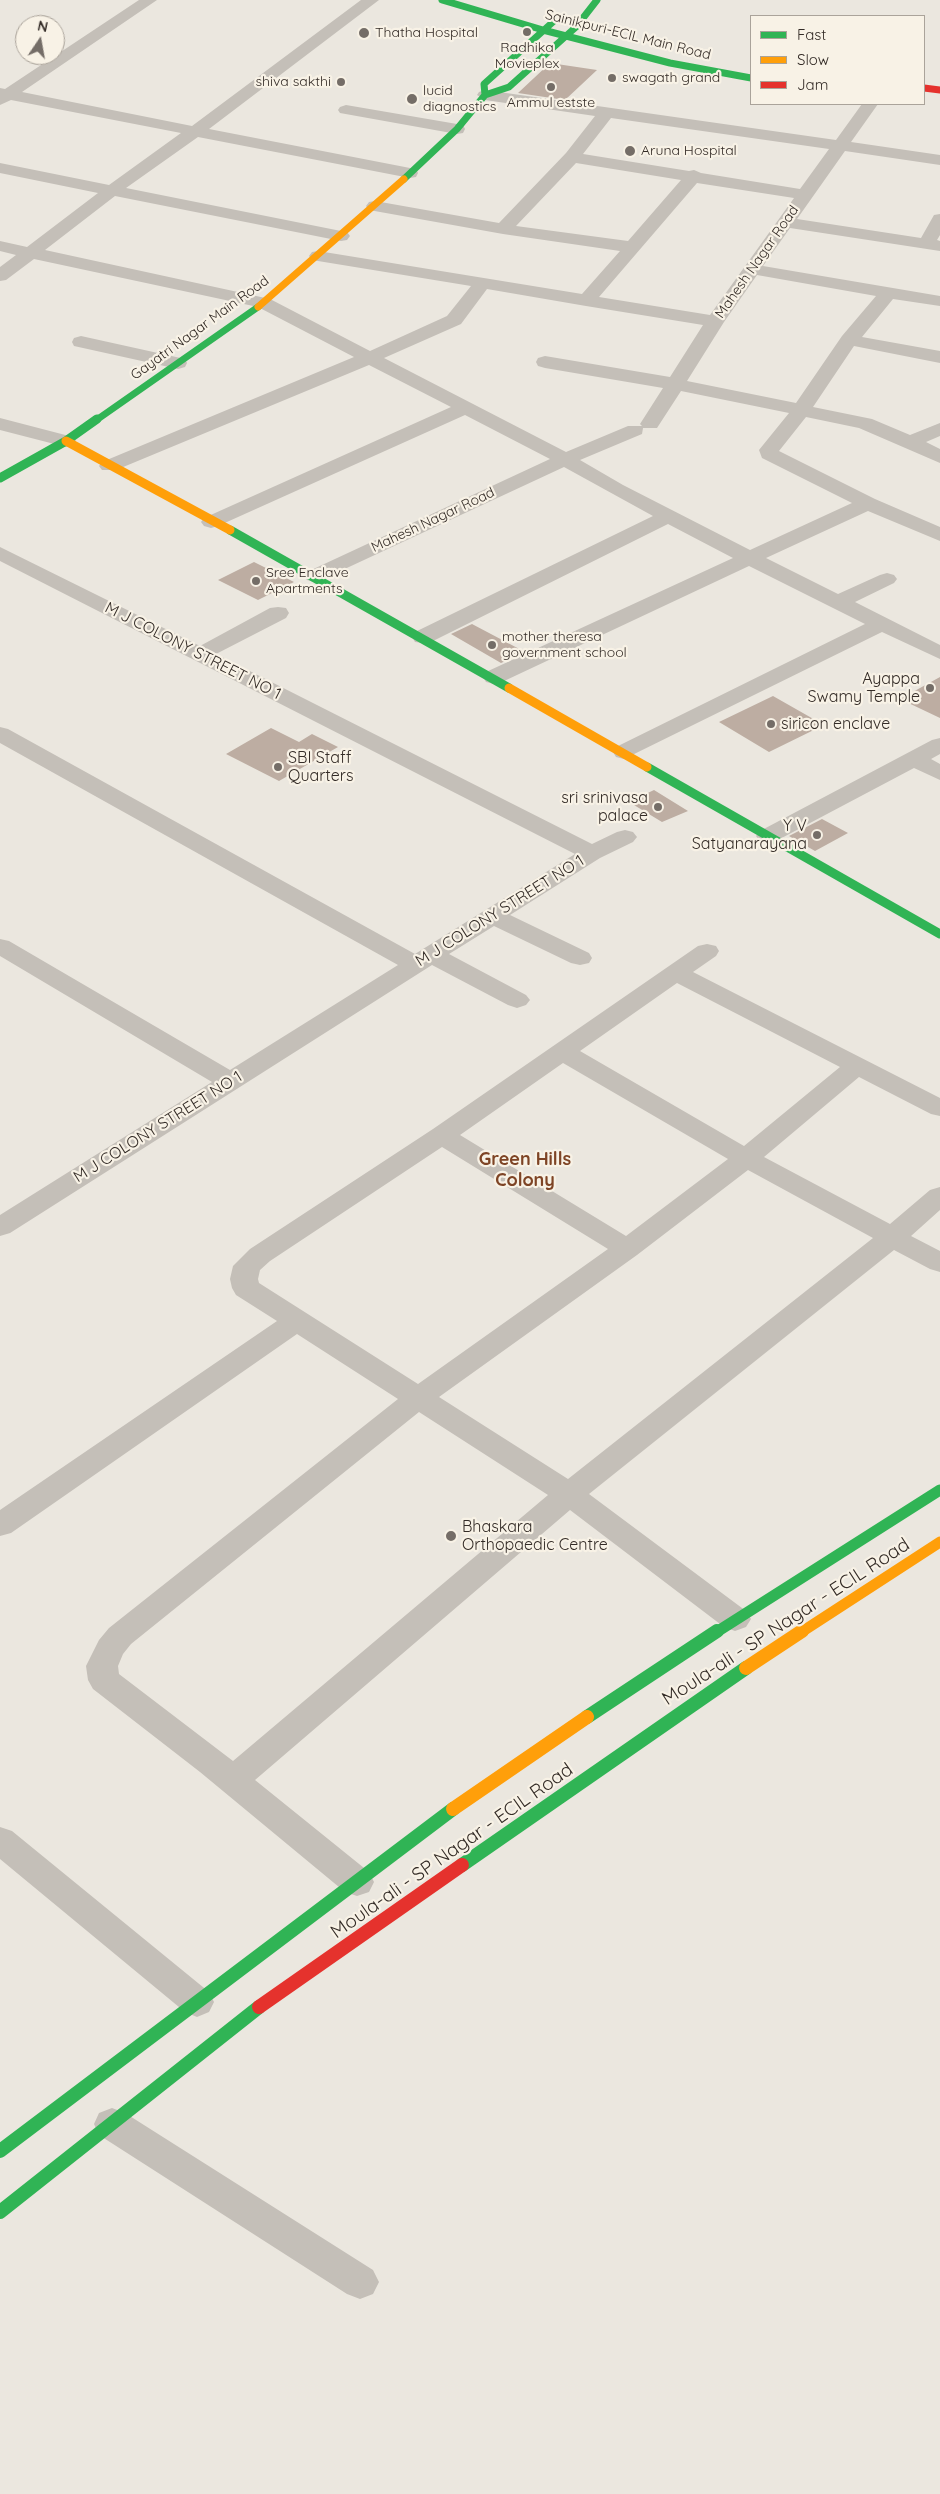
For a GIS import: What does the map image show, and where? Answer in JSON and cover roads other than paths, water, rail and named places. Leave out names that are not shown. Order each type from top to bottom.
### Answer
[{"type":"street","points":[[3,96],[149,0]]},
{"type":"street","points":[[0,276],[112,190],[194,132],[371,0]]},
{"type":"street","name":"Sainikpuri-ECIL Main Road","points":[[442,0],[543,30],[670,63],[750,78]]},
{"type":"street","name":"Sainikpuri-ECIL Main Road","points":[[478,0],[558,18],[576,27],[632,45],[685,57],[750,67]]},
{"type":"street","points":[[485,95],[509,87],[576,27],[598,0]]},
{"type":"street","points":[[543,30],[558,18]]},
{"type":"street","name":"Gayatri Nagar Main Road","points":[[0,478],[66,441],[264,303],[375,206],[457,129],[485,95],[484,84],[543,30]]},
{"type":"street","points":[[925,88],[940,90]]},
{"type":"street","points":[[485,95],[940,160]]},
{"type":"street","points":[[3,96],[410,173]]},
{"type":"street","points":[[925,97],[940,99]]},
{"type":"street","name":"Mahesh Nagar Road","points":[[314,576],[565,459],[642,427],[676,384],[714,321],[869,105]]},
{"type":"street","points":[[346,110],[457,129]]},
{"type":"street","points":[[503,229],[572,157],[606,113]]},
{"type":"street","points":[[572,157],[694,175],[804,195]]},
{"type":"street","points":[[0,168],[341,236]]},
{"type":"street","points":[[586,302],[694,175]]},
{"type":"street","points":[[375,206],[503,229],[632,247]]},
{"type":"street","points":[[784,222],[933,245],[940,219]]},
{"type":"street","points":[[0,246],[264,303],[565,459],[747,557],[940,653]]},
{"type":"street","points":[[318,256],[586,302],[714,321]]},
{"type":"street","points":[[751,269],[940,301]]},
{"type":"street","points":[[110,466],[369,358],[454,320],[482,284]]},
{"type":"street","points":[[890,292],[849,340],[802,409],[769,450],[769,454],[868,503],[940,535]]},
{"type":"street","points":[[849,340],[940,357]]},
{"type":"street","points":[[81,342],[178,363]]},
{"type":"street","points":[[545,362],[676,384],[865,423],[940,457]]},
{"type":"street","points":[[211,522],[465,408]]},
{"type":"street","points":[[0,424],[66,441],[423,637],[940,934]]},
{"type":"street","points":[[910,442],[940,429]]},
{"type":"street","points":[[494,678],[747,557],[868,503]]},
{"type":"street","points":[[423,637],[669,516]]},
{"type":"street","name":"M J COLONY STREET NO 1","points":[[0,552],[592,853]]},
{"type":"street","points":[[840,602],[887,579]]},
{"type":"street","points":[[200,654],[278,613]]},
{"type":"street","points":[[624,752],[882,624]]},
{"type":"street","points":[[0,734],[424,960],[517,1000]]},
{"type":"street","points":[[768,836],[915,760],[940,745]]},
{"type":"street","points":[[915,760],[940,773]]},
{"type":"street","points":[[592,853],[625,837]]},
{"type":"street","name":"M J COLONY STREET NO 1","points":[[6,1214],[231,1082],[592,853]]},
{"type":"street","points":[[493,916],[580,958]]},
{"type":"street","points":[[0,946],[231,1082]]},
{"type":"street","points":[[707,951],[442,1135],[247,1266],[244,1279],[246,1288],[569,1494],[735,1619]]},
{"type":"street","points":[[676,973],[940,1108]]},
{"type":"street","points":[[562,1052],[746,1158],[940,1263]]},
{"type":"street","points":[[356,1882],[233,1780],[104,1680],[102,1666],[110,1648],[120,1636],[418,1398],[627,1249],[746,1158],[857,1066]]},
{"type":"street","points":[[442,1135],[627,1249]]},
{"type":"street","points":[[233,1780],[569,1494],[893,1236],[940,1196]]},
{"type":"street","points":[[0,1525],[298,1320]]},
{"type":"street","name":"Moula-ali - SP Nagar - ECIL Road","points":[[0,2151],[460,1803],[735,1619],[940,1490]]},
{"type":"street","name":"Moula-ali - SP Nagar - ECIL Road","points":[[0,2212],[235,2024],[705,1694],[940,1542]]},
{"type":"street","points":[[0,1840],[197,2002]]},
{"type":"street","points":[[112,2124],[360,2282]]},
{"type":"place","name":"Radhika Movieplex","points":[[527,32]]},
{"type":"place","name":"Thatha Hospital","points":[[364,33]]},
{"type":"place","name":"swagath grand","points":[[612,78]]},
{"type":"place","name":"shiva sakthi","points":[[341,82]]},
{"type":"place","name":"Ammul estste","points":[[551,87]]},
{"type":"place","name":"lucid diagnostics","points":[[412,99]]},
{"type":"place","name":"Aruna Hospital","points":[[630,151]]},
{"type":"place","name":"Sree Enclave Apartments","points":[[256,581]]},
{"type":"place","name":"mother theresa government school","points":[[492,645]]},
{"type":"place","name":"Ayappa Swamy Temple","points":[[930,688]]},
{"type":"place","name":"siricon enclave","points":[[771,724]]},
{"type":"place","name":"SBI Staff Quarters","points":[[278,767]]},
{"type":"place","name":"sri srinivasa palace","points":[[658,807]]},
{"type":"place","name":"Y V Satyanarayana","points":[[817,835]]},
{"type":"place","name":"Bhaskara Orthopaedic Centre","points":[[451,1536]]},
{"type":"district","name":"Green Hills Colony","points":[[525,1170]]}]
